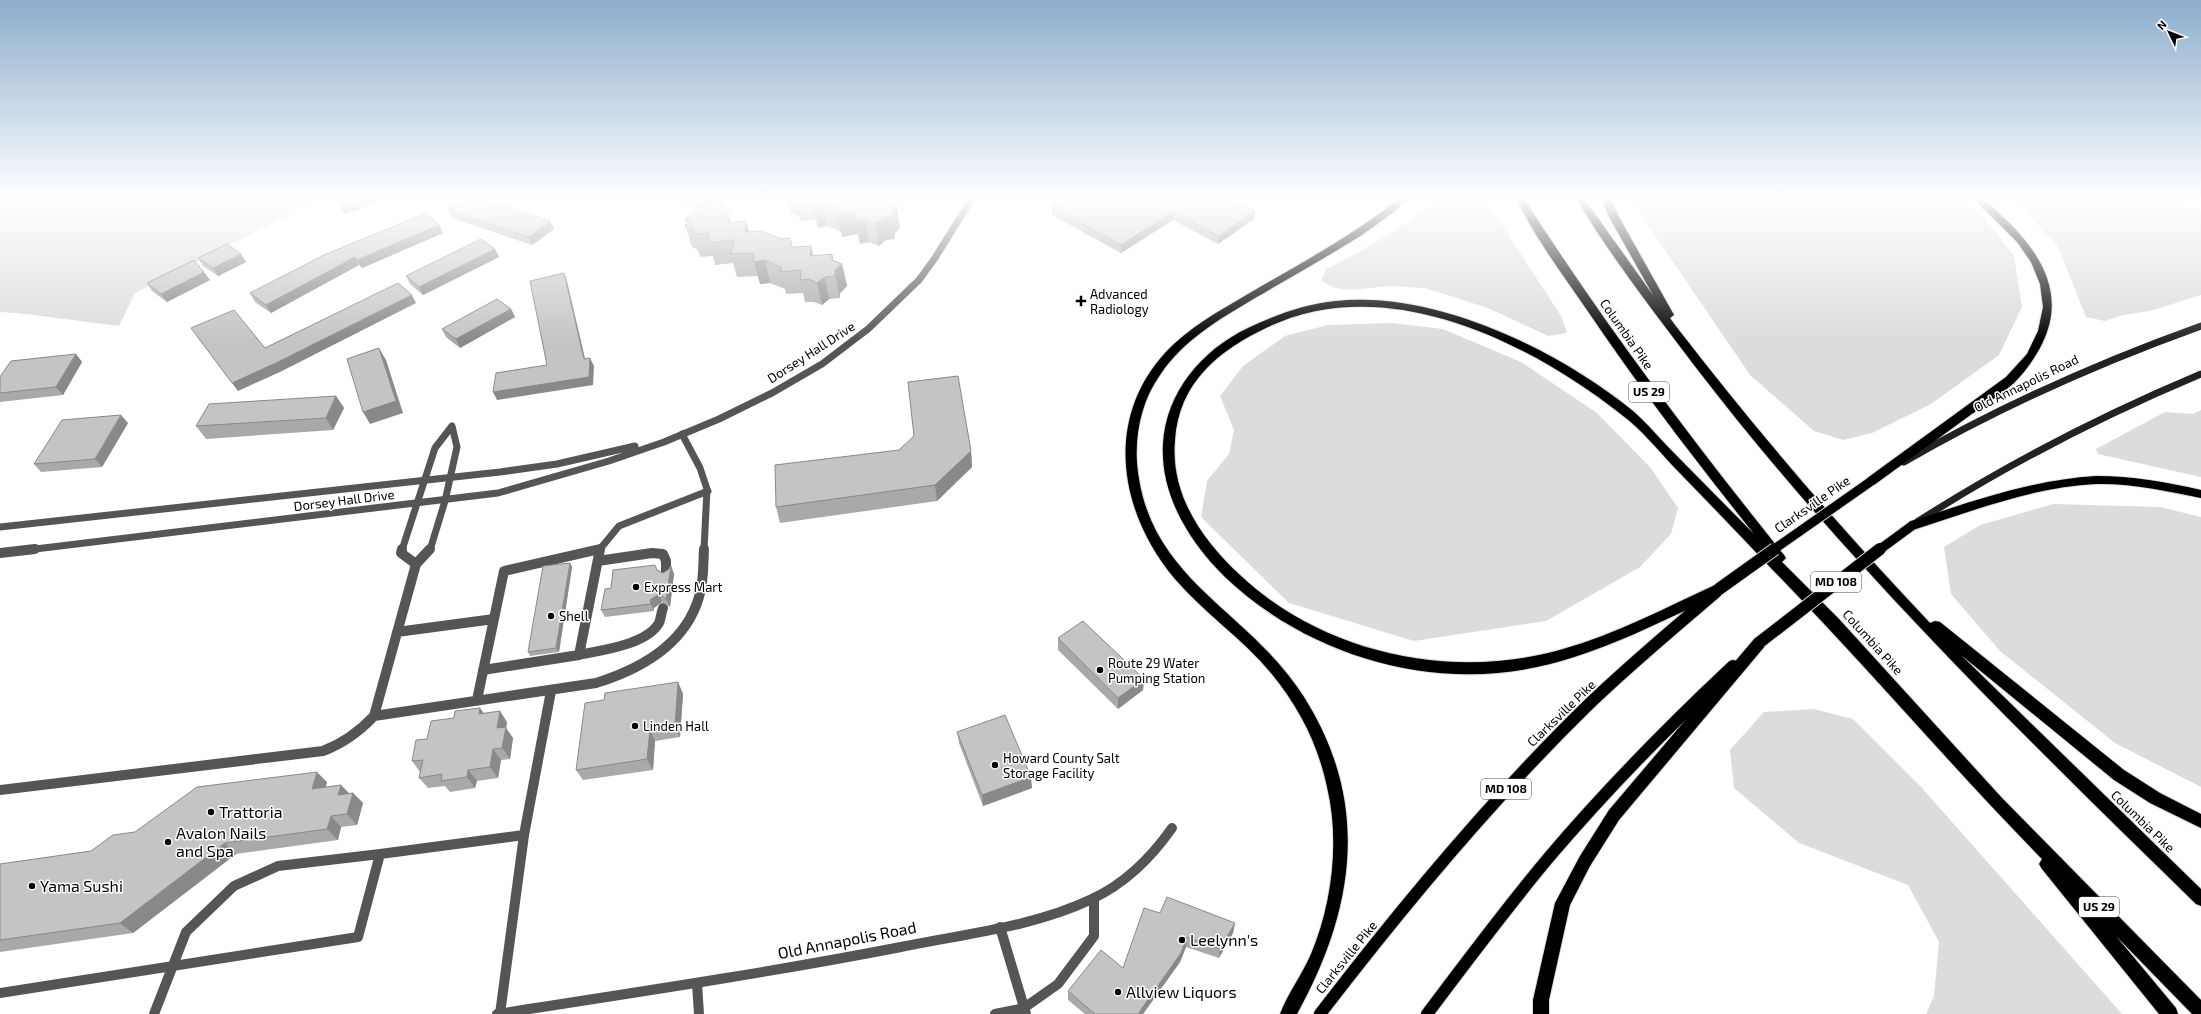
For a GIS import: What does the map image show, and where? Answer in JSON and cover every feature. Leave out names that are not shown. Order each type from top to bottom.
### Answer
[{"type":"highway","points":[[1288,1014],[1322,947],[1331,916],[1338,881],[1342,850],[1338,806],[1330,768],[1318,734],[1299,702],[1276,670],[1249,640],[1190,588],[1152,536],[1141,512],[1132,473],[1131,446],[1134,423],[1150,382],[1161,366],[1196,331],[1333,247]]},
{"type":"highway","name":"Columbia Pike","points":[[1550,247],[1672,423],[1783,562],[1839,629],[1997,803],[2201,1012]]},
{"type":"highway","name":"Columbia Pike","points":[[1613,247],[1694,358],[1786,470],[1896,594],[1978,681],[2201,899]]},
{"type":"highway","points":[[1631,247],[1694,358]]},
{"type":"highway","points":[[1870,482],[2010,380],[2026,365],[2046,326],[2048,308],[2040,270],[2026,247]]},
{"type":"highway","points":[[1719,589],[1591,646],[1546,659],[1510,666],[1442,667],[1403,662],[1365,652],[1336,642],[1277,612],[1248,592],[1208,553],[1184,515],[1176,494],[1168,456],[1169,434],[1173,417],[1196,372],[1211,356],[1247,331],[1290,312],[1316,307],[1365,303],[1414,308],[1467,322],[1495,333],[1551,360],[1605,395],[1630,415],[1839,629]]},
{"type":"highway","points":[[1913,525],[2006,495],[2055,484],[2082,481],[2146,483],[2201,494]]},
{"type":"highway","points":[[1896,594],[2119,775],[2155,798],[2201,821]]},
{"type":"highway","points":[[1541,1014],[1541,1000],[1563,903],[1585,861],[1614,815],[1760,642]]},
{"type":"highway","points":[[1997,803],[2170,1014]]},
{"type":"main road","name":"Old Annapolis Road","points":[[1870,482],[1939,441],[2016,401],[2091,367],[2201,326]]},
{"type":"main road","name":"MD 108","points":[[1427,1014],[1567,836],[1629,768],[1693,703],[1760,642],[1843,576],[1913,525],[1992,475],[2071,432],[2138,400],[2201,374]]},
{"type":"main road","name":"Clarksville Pike","points":[[1320,1014],[1427,880],[1504,792],[1569,724],[1719,589],[1870,482]]},
{"type":"street","name":"Dorsey Hall Drive","points":[[0,553],[498,494],[560,477],[682,434],[759,400],[802,376],[839,352],[878,321],[911,289],[942,247]]},
{"type":"street","points":[[0,790],[322,751],[346,742],[360,733],[374,716],[416,564],[430,550],[445,500],[457,447],[452,426],[435,448],[423,480],[417,504],[401,552],[416,564]]},
{"type":"street","name":"Dorsey Hall Drive","points":[[0,527],[450,478],[557,464],[618,451],[682,434]]},
{"type":"street","points":[[374,716],[477,700],[550,692],[619,677],[663,652],[679,636],[692,616],[699,597],[708,491],[704,476],[682,434]]},
{"type":"street","points":[[580,655],[600,549],[619,526],[708,491]]},
{"type":"street","points":[[477,700],[504,571],[600,549]]},
{"type":"street","points":[[598,561],[652,553],[663,554],[666,561],[666,575]]},
{"type":"street","points":[[483,670],[615,648],[648,634],[659,623],[663,608]]},
{"type":"street","points":[[397,632],[494,620]]},
{"type":"street","points":[[499,1014],[524,835],[550,692]]},
{"type":"street","name":"Old Annapolis Road","points":[[499,1014],[698,984],[848,957],[1000,927],[1067,910],[1094,898],[1117,885],[1135,872],[1154,854],[1172,828]]},
{"type":"street","points":[[154,1014],[186,932],[234,886],[278,866],[524,835]]},
{"type":"street","points":[[0,993],[358,937],[380,854]]},
{"type":"street","points":[[995,1014],[1025,1011],[1058,984],[1094,936],[1094,898]]},
{"type":"street","points":[[1000,927],[1025,1011]]},
{"type":"street","points":[[698,984],[699,1014]]},
{"type":"shaded area","points":[[0,247],[225,247],[135,293],[119,326],[0,312]]},
{"type":"shaded area","points":[[1367,247],[1517,247],[1561,316],[1567,333],[1548,336],[1488,308],[1425,288],[1389,286],[1352,290],[1335,288],[1321,281],[1326,269]]},
{"type":"shaded area","points":[[1663,247],[2007,247],[2014,256],[2022,307],[1999,355],[1931,404],[1872,433],[1843,440],[1814,431],[1750,375]]},
{"type":"shaded area","points":[[2059,247],[2201,247],[2201,295],[2150,311],[2123,315],[2105,321],[2086,317]]},
{"type":"shaded area","points":[[1392,323],[1443,329],[1521,362],[1597,413],[1650,467],[1678,508],[1671,534],[1640,567],[1546,621],[1414,641],[1289,603],[1201,517],[1207,481],[1229,454],[1234,430],[1220,396],[1243,366],[1285,336],[1328,325]]},
{"type":"shaded area","points":[[2201,410],[2201,477],[2098,454],[2096,449],[2165,412],[2193,414]]},
{"type":"shaded area","points":[[2053,504],[2160,507],[2201,517],[2201,787],[2115,743],[2000,651],[1951,594],[1944,547],[1980,525]]},
{"type":"shaded area","points":[[1814,709],[1853,719],[1921,787],[2122,1014],[1926,1014],[1934,996],[1939,942],[1908,885],[1799,843],[1734,788],[1730,750],[1764,712]]},
{"type":"building","points":[[220,247],[232,247],[241,254],[213,268],[198,258]]},
{"type":"building","points":[[343,247],[387,247],[357,260],[355,257],[266,305],[250,293],[324,255]]},
{"type":"building","points":[[464,247],[493,247],[495,249],[419,287],[406,276]]},
{"type":"building","points":[[732,247],[811,247],[810,256],[832,254],[832,260],[842,264],[835,270],[835,276],[825,277],[817,283],[809,279],[800,280],[801,270],[781,272],[781,267],[765,260],[754,262],[753,253],[730,254]]},
{"type":"building","points":[[194,260],[204,272],[161,294],[147,283]]},
{"type":"building","points":[[564,273],[584,359],[590,358],[589,377],[493,392],[496,373],[547,365],[530,281]]},
{"type":"building","points":[[398,283],[412,295],[276,363],[232,383],[191,328],[234,310],[265,348]]},
{"type":"building","points":[[497,299],[511,309],[456,339],[442,329]]},
{"type":"building","points":[[379,348],[396,401],[363,412],[347,359]]},
{"type":"building","points":[[76,354],[56,387],[0,393],[0,377],[11,361]]},
{"type":"building","points":[[958,376],[971,451],[935,485],[776,507],[775,465],[899,450],[914,436],[908,382]]},
{"type":"building","points":[[336,396],[326,418],[196,426],[209,404]]},
{"type":"building","points":[[121,415],[95,459],[34,464],[62,420]]},
{"type":"building","name":"Shell","points":[[570,563],[556,648],[528,652],[543,566]]},
{"type":"building","name":"Express Mart","points":[[655,565],[657,570],[663,573],[671,566],[666,599],[659,594],[650,600],[651,604],[601,610],[605,589],[611,588],[613,570]]},
{"type":"building","name":"Route 29 Water Pumping Station","points":[[1083,621],[1144,679],[1118,698],[1058,638]]},
{"type":"building","name":"Linden Hall","points":[[678,682],[675,726],[650,730],[647,759],[576,770],[585,703],[604,700],[605,693]]},
{"type":"building","points":[[480,708],[479,714],[500,711],[497,728],[506,727],[502,748],[493,749],[490,767],[468,770],[467,777],[441,781],[442,774],[419,778],[423,760],[412,761],[416,740],[427,739],[431,721],[454,718],[455,711]]},
{"type":"building","name":"Howard County Salt Storage Facility","points":[[1005,715],[1031,777],[982,795],[957,732]]},
{"type":"building","points":[[317,772],[312,789],[341,785],[338,795],[353,793],[347,814],[331,816],[327,829],[225,843],[120,923],[0,940],[0,864],[91,851],[113,835],[135,832],[197,787]]},
{"type":"building","points":[[1167,897],[1235,923],[1220,949],[1187,937],[1181,953],[1138,1014],[1095,1014],[1068,991],[1101,950],[1123,968],[1144,908],[1160,913]]},
{"type":"place","name":"Advanced Radiology","points":[[1081,301]]},
{"type":"place","name":"Express Mart","points":[[636,587]]},
{"type":"place","name":"Shell","points":[[551,616]]},
{"type":"place","name":"Route 29 Water Pumping Station","points":[[1100,670]]},
{"type":"place","name":"Linden Hall","points":[[635,726]]},
{"type":"place","name":"Howard County Salt Storage Facility","points":[[995,765]]},
{"type":"place","name":"Trattoria","points":[[211,812]]},
{"type":"place","name":"Avalon Nails and Spa","points":[[168,842]]},
{"type":"place","name":"Yama Sushi","points":[[32,886]]},
{"type":"place","name":"Leelynn's","points":[[1182,940]]},
{"type":"place","name":"Allview Liquors","points":[[1118,992]]}]
